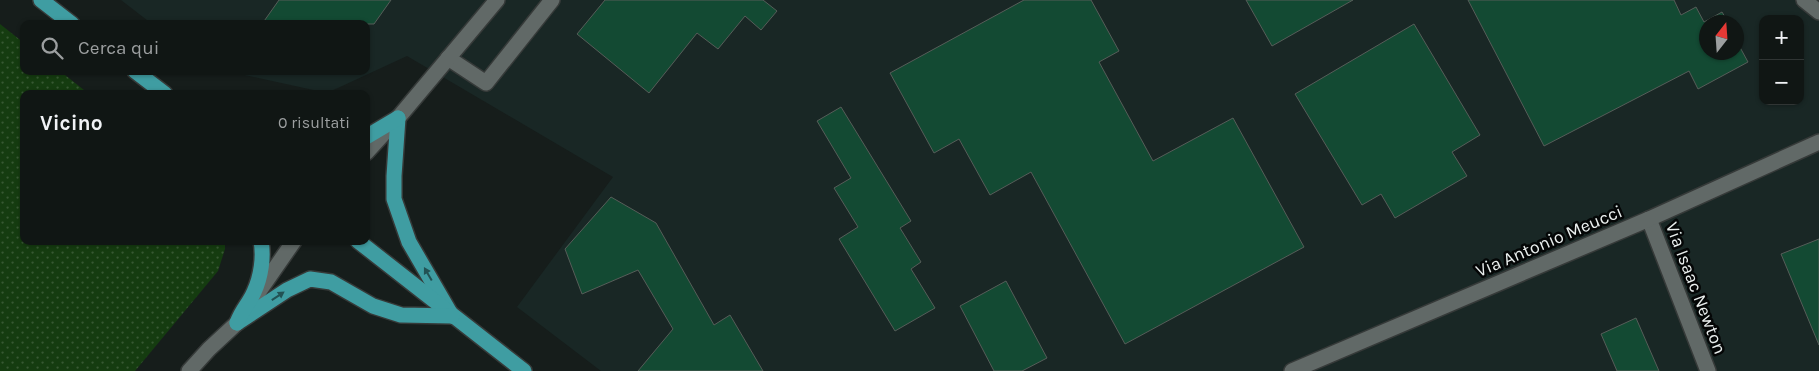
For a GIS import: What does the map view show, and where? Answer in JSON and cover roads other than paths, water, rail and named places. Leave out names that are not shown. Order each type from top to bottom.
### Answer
[{"type":"main road","points":[[41,0],[67,20]]},
{"type":"main road","points":[[140,75],[160,90]]},
{"type":"main road","points":[[370,135],[398,118]]},
{"type":"main road","points":[[398,118],[394,200],[410,242],[452,316]]},
{"type":"main road","points":[[238,323],[242,310],[254,292],[259,276],[261,245]]},
{"type":"main road","points":[[363,245],[524,371]]},
{"type":"main road","points":[[238,323],[287,290],[310,279],[331,282],[373,306],[401,316],[452,316]]},
{"type":"street","points":[[370,149],[497,0]]},
{"type":"street","points":[[448,58],[486,83],[552,0]]},
{"type":"street","points":[[1804,0],[1819,12]]},
{"type":"street","name":"Via Antonio Meucci","points":[[1292,371],[1649,219],[1819,142]]},
{"type":"street","name":"Via Isaac Newton","points":[[1649,219],[1708,371]]},
{"type":"street","points":[[189,371],[209,349],[238,323],[291,245]]}]
